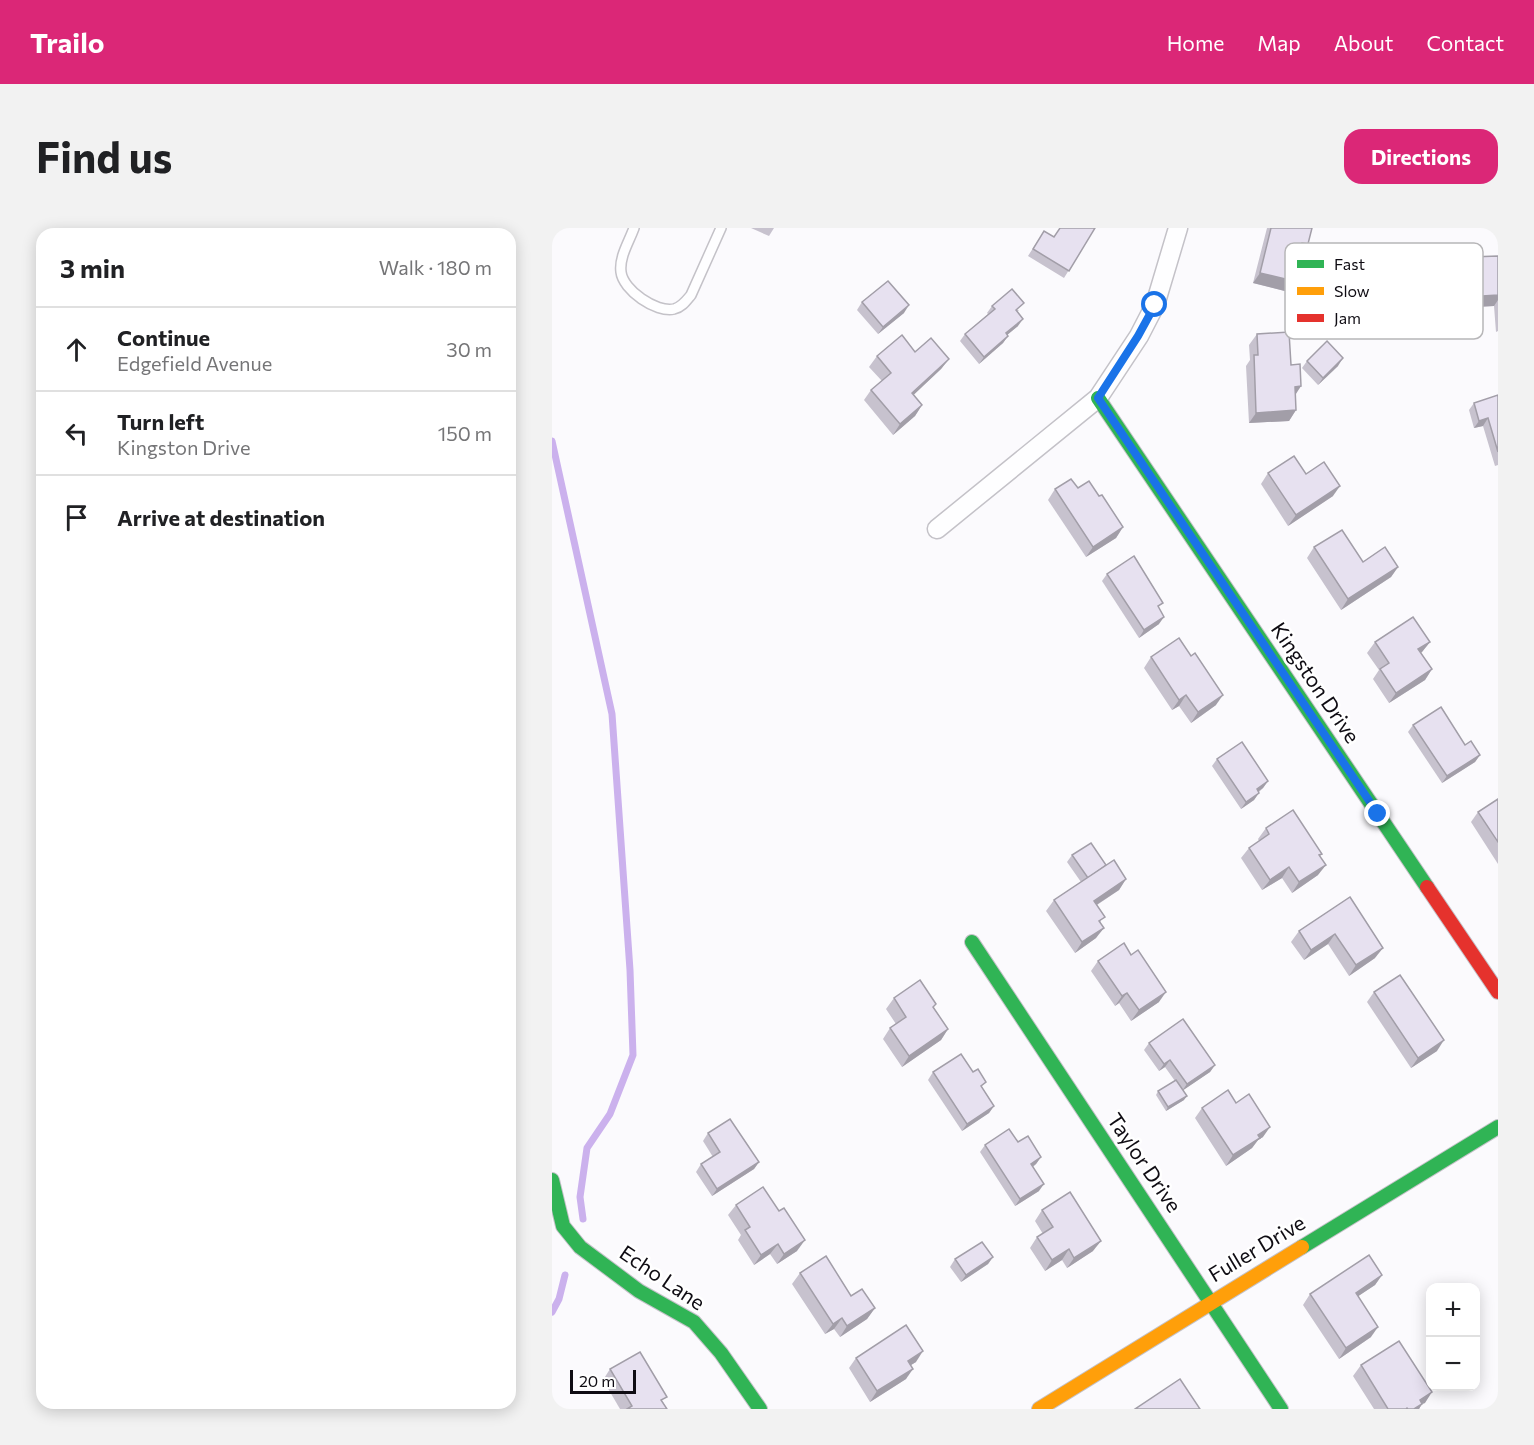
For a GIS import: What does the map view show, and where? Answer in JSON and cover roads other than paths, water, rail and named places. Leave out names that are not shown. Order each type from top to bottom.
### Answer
[{"type":"street","points":[[937,529],[1098,398],[1155,305],[1179,228]]},
{"type":"street","name":"Kingston Drive","points":[[1098,398],[1498,992]]},
{"type":"street","name":"Taylor Drive","points":[[972,942],[1281,1409]]},
{"type":"street","name":"Fuller Drive","points":[[1039,1409],[1210,1301],[1498,1127]]},
{"type":"street","name":"Echo Lane","points":[[552,1180],[563,1226],[580,1247],[639,1292],[694,1322],[721,1353],[760,1409]]},
{"type":"lane","points":[[634,228],[621,262],[621,275],[629,292],[666,309],[674,309],[691,295],[721,228]]},
{"type":"waterway","points":[[552,441],[612,714],[630,970],[633,1055],[610,1114],[587,1148],[580,1197],[583,1219]]},
{"type":"waterway","points":[[552,1312],[559,1299],[565,1275]]}]
